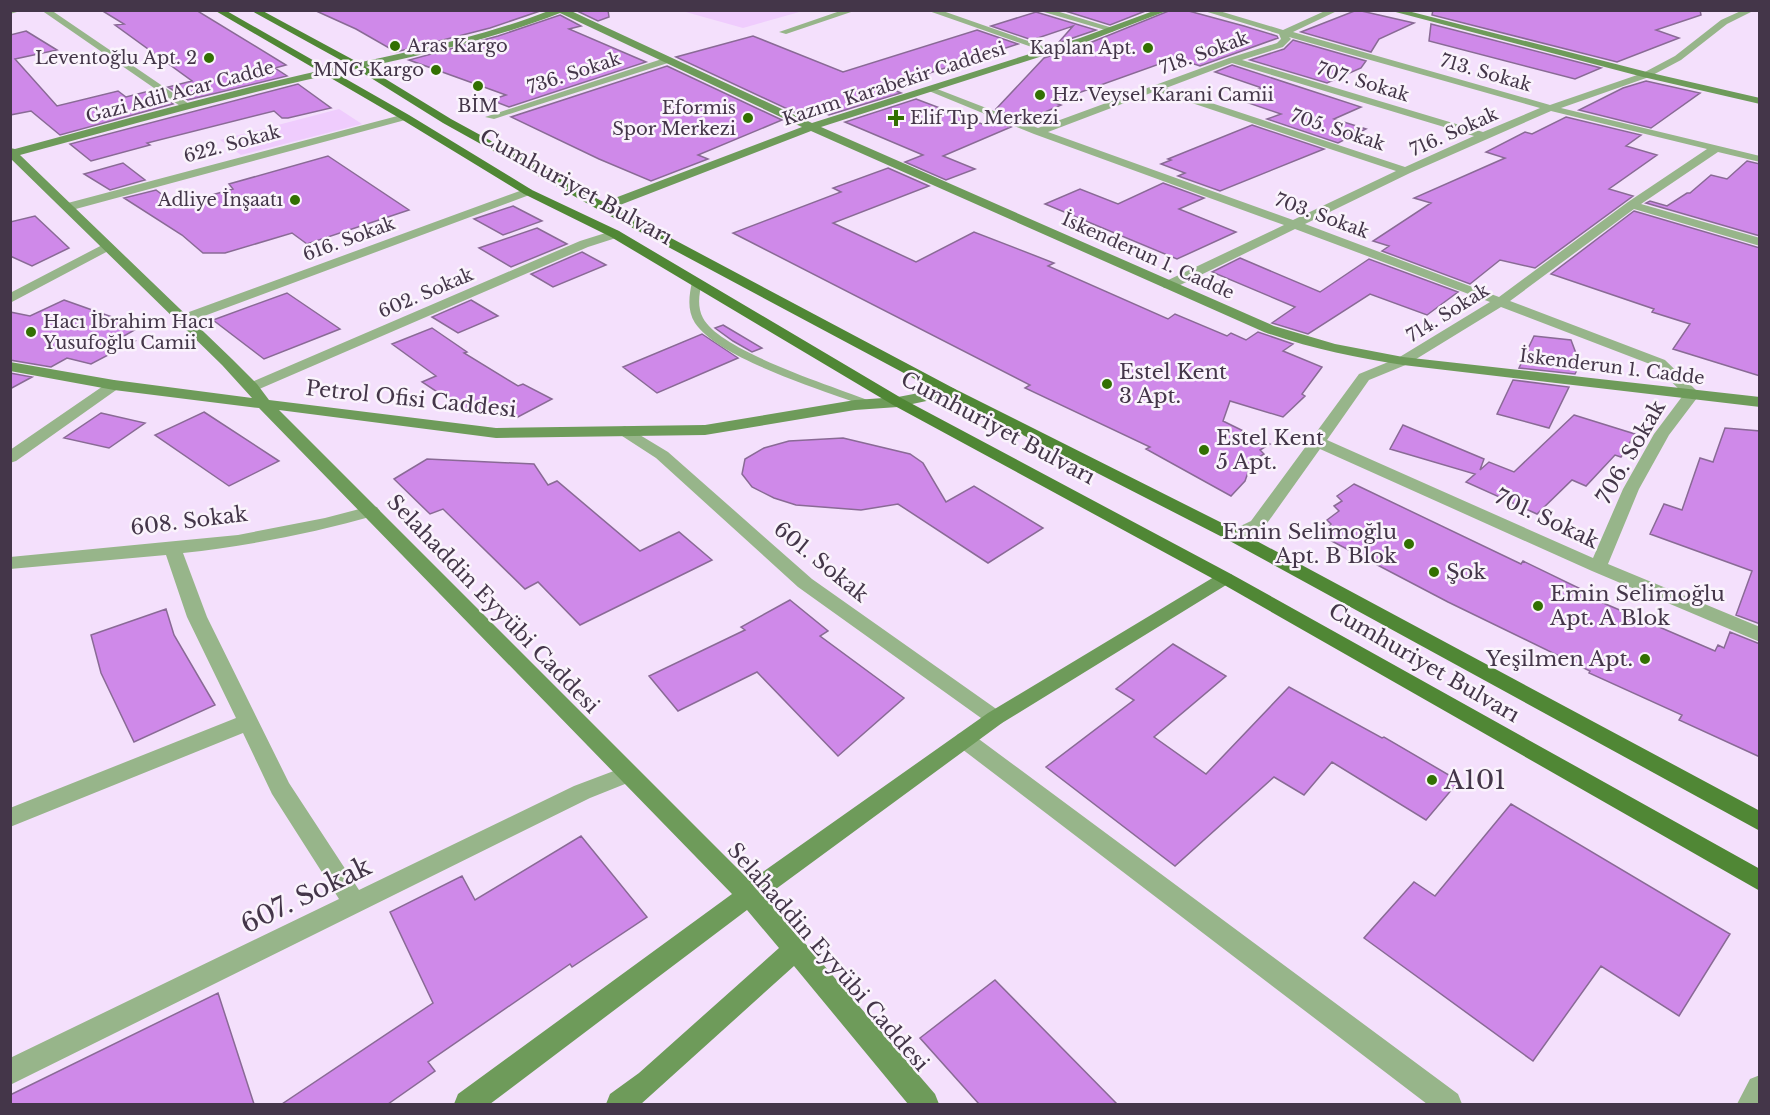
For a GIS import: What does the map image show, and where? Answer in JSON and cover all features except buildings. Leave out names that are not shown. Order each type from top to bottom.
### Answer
[{"type":"main road","name":"Cumhuriyet Bulvarı","points":[[218,10],[405,117],[528,192],[615,234],[898,402],[1225,578],[1760,881]]},
{"type":"main road","name":"Cumhuriyet Bulvarı","points":[[254,10],[358,66],[447,121],[603,207],[951,392],[1234,536],[1760,822]]},
{"type":"street","points":[[10,12],[20,10]]},
{"type":"street","points":[[45,10],[187,106]]},
{"type":"street","name":"Gazi Adil Acar Cadde","points":[[11,153],[187,106],[514,28],[560,10]]},
{"type":"street","name":"İskenderun 1. Cadde","points":[[560,10],[811,127],[1269,329],[1311,344],[1347,353],[1403,361],[1760,402]]},
{"type":"street","points":[[783,32],[853,10]]},
{"type":"street","points":[[930,10],[1049,50]]},
{"type":"street","points":[[1041,10],[1112,29]]},
{"type":"street","name":"Kazım Karabekir Caddesi","points":[[603,207],[811,127],[1165,10]]},
{"type":"street","name":"713. Sokak","points":[[1205,10],[1550,108],[1760,159]]},
{"type":"street","name":"718. Sokak","points":[[1038,132],[1232,60],[1280,45],[1286,39],[1283,33],[1335,10]]},
{"type":"street","points":[[1392,10],[1646,75],[1760,101]]},
{"type":"street","name":"716. Sokak","points":[[1169,285],[1484,136],[1550,108],[1646,75],[1678,58],[1724,22],[1751,10]]},
{"type":"street","name":"736. Sokak","points":[[490,117],[668,60]]},
{"type":"street","name":"707. Sokak","points":[[1232,60],[1484,136]]},
{"type":"street","name":"705. Sokak","points":[[1156,88],[1406,171]]},
{"type":"street","name":"703. Sokak","points":[[929,89],[1038,132],[1660,363],[1692,394]]},
{"type":"street","name":"622. Sokak","points":[[68,207],[405,117]]},
{"type":"street","name":"714. Sokak","points":[[1234,536],[1257,525],[1364,377],[1403,361],[1500,302],[1632,205],[1715,149]]},
{"type":"street","name":"Selahaddin Eyyübi Caddesi","points":[[11,153],[252,387],[264,404],[749,895],[925,1104]]},
{"type":"street","name":"616. Sokak","points":[[183,319],[528,192]]},
{"type":"street","points":[[1632,205],[1760,242]]},
{"type":"street","name":"602. Sokak","points":[[252,387],[573,249],[615,234]]},
{"type":"street","points":[[10,299],[108,246]]},
{"type":"street","name":"Petrol Ofisi Caddesi","points":[[10,366],[114,385],[496,433],[705,430],[951,392]]},
{"type":"street","points":[[10,458],[114,385]]},
{"type":"street","name":"706. Sokak","points":[[1598,567],[1631,489],[1662,434],[1692,394]]},
{"type":"street","name":"601. Sokak","points":[[625,431],[662,455],[805,583],[995,718]]},
{"type":"street","name":"701. Sokak","points":[[1318,442],[1598,567],[1760,635]]},
{"type":"street","name":"608. Sokak","points":[[10,563],[213,544],[333,523],[371,511]]},
{"type":"street","points":[[172,548],[198,617],[280,788],[355,903]]},
{"type":"street","points":[[468,1104],[749,895],[995,718],[1225,578]]},
{"type":"street","points":[[10,818],[248,722]]},
{"type":"street","points":[[965,740],[1448,1104]]},
{"type":"street","name":"607. Sokak","points":[[10,1072],[582,792],[627,774]]},
{"type":"street","points":[[620,1104],[649,1082],[795,949]]},
{"type":"street","points":[[1751,1104],[1760,1088]]},
{"type":"lane","points":[[697,282],[692,300],[701,324],[724,342],[765,363],[869,404]]},
{"type":"shaded area","points":[[682,11],[803,11],[743,28]]},
{"type":"shaded area","points":[[339,109],[362,124],[241,155],[220,140]]},
{"type":"place","name":"Aras Kargo","points":[[395,46]]},
{"type":"place","name":"Kaplan Apt.","points":[[1148,48]]},
{"type":"place","name":"Leventoğlu Apt. 2","points":[[209,58]]},
{"type":"place","name":"MNG Kargo","points":[[436,70]]},
{"type":"place","name":"BİM","points":[[478,86]]},
{"type":"place","name":"Hz. Veysel Karani Camii","points":[[1040,95]]},
{"type":"place","name":"Eformis Spor Merkezi","points":[[748,118]]},
{"type":"place","name":"Elif Tıp Merkezi","points":[[896,118]]},
{"type":"place","name":"Adliye İnşaatı","points":[[295,200]]},
{"type":"place","name":"Hacı İbrahim Hacı Yusufoğlu Camii","points":[[31,332]]},
{"type":"place","name":"Estel Kent 3 Apt.","points":[[1107,384]]},
{"type":"place","name":"Estel Kent 5 Apt.","points":[[1204,450]]},
{"type":"place","name":"Emin Selimoğlu Apt. B Blok","points":[[1409,544]]},
{"type":"place","name":"Şok","points":[[1434,572]]},
{"type":"place","name":"Emin Selimoğlu Apt. A Blok","points":[[1538,606]]},
{"type":"place","name":"Yeşilmen Apt.","points":[[1645,659]]},
{"type":"place","name":"A101","points":[[1432,780]]}]
